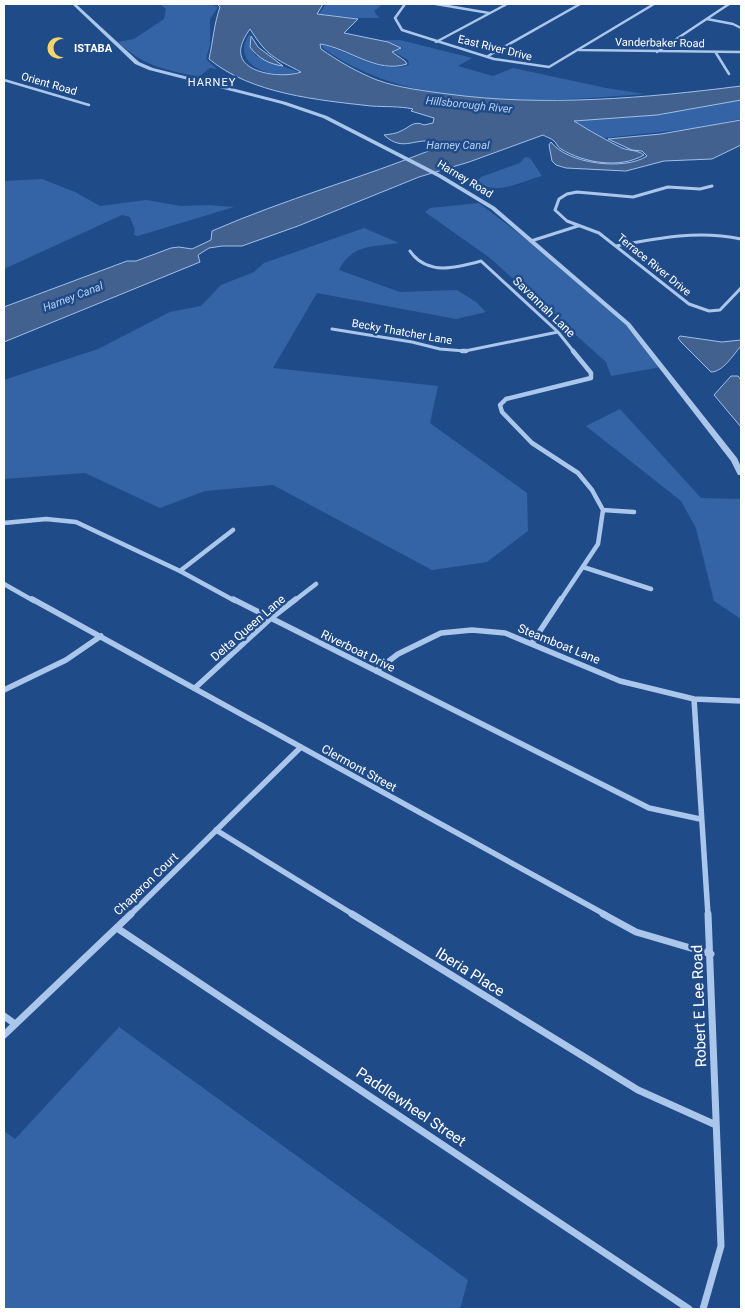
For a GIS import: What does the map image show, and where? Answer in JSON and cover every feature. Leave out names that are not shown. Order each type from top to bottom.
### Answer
[{"type":"street","name":"Harney Road","points":[[74,4],[137,63],[151,69],[284,103],[317,114],[366,136],[440,176],[493,208],[628,324],[738,460],[741,473]]},
{"type":"street","name":"East River Drive","points":[[405,4],[395,18],[402,30],[436,42],[531,66],[549,66],[654,4]]},
{"type":"street","points":[[436,4],[490,13]]},
{"type":"street","points":[[436,42],[507,4]]},
{"type":"street","points":[[488,56],[580,4]]},
{"type":"street","points":[[655,52],[729,4]]},
{"type":"street","points":[[706,18],[733,24],[741,28]]},
{"type":"street","name":"Vanderbaker Road","points":[[578,50],[741,52]]},
{"type":"street","points":[[716,52],[729,74]]},
{"type":"street","name":"Orient Road","points":[[4,80],[89,105]]},
{"type":"street","name":"Terrace River Drive","points":[[712,186],[700,189],[668,187],[633,196],[607,196],[577,192],[567,194],[559,199],[555,210],[567,221],[599,233],[689,304],[709,311],[720,310],[741,288]]},
{"type":"street","points":[[531,241],[578,226]]},
{"type":"street","points":[[616,246],[701,233],[721,234],[741,239]]},
{"type":"street","name":"Savannah Lane","points":[[410,251],[413,259],[423,265],[440,269],[458,268],[481,262],[558,332],[591,373],[591,378],[581,382],[506,399],[500,405],[502,412],[532,443],[578,473],[592,490],[603,510]]},
{"type":"street","name":"Becky Thatcher Lane","points":[[332,329],[451,351],[465,351],[558,332]]},
{"type":"street","points":[[532,642],[598,544],[603,510],[634,512]]},
{"type":"street","name":"Riverboat Drive","points":[[4,523],[46,519],[76,522],[180,571],[270,619],[649,808],[700,819]]},
{"type":"street","points":[[180,571],[232,530]]},
{"type":"street","points":[[582,567],[651,589]]},
{"type":"street","name":"Clermont Street","points":[[4,584],[636,932],[711,954]]},
{"type":"street","name":"Delta Queen Lane","points":[[194,688],[270,619],[316,584]]},
{"type":"street","name":"Steamboat Lane","points":[[376,671],[398,654],[441,633],[472,630],[505,633],[532,642],[620,681],[694,699],[741,701]]},
{"type":"street","points":[[4,690],[66,660],[101,636]]},
{"type":"street","name":"Robert E Lee Road","points":[[694,699],[700,819],[711,954],[721,1246],[703,1309]]},
{"type":"street","name":"Chaperon Court","points":[[4,1035],[117,928],[301,747]]},
{"type":"street","name":"Iberia Place","points":[[216,830],[638,1090],[716,1125]]},
{"type":"street","name":"Paddlewheel Street","points":[[117,928],[689,1309]]},
{"type":"street","points":[[4,1016],[15,1024]]},
{"type":"shaded area","points":[[160,4],[209,4],[218,7],[210,19],[210,44],[206,59],[217,69],[210,68],[199,77],[165,69],[137,57],[118,42],[134,39],[164,19],[166,9]]},
{"type":"shaded area","points":[[326,4],[383,4],[374,11],[379,18],[359,18],[319,14]]},
{"type":"shaded area","points":[[250,33],[250,47],[256,56],[298,72],[277,74],[256,68],[249,62],[245,54],[245,44]]},
{"type":"shaded area","points":[[384,40],[400,40],[472,58],[458,66],[493,76],[513,68],[606,88],[645,94],[521,100],[478,98],[436,93],[396,83],[358,69],[323,48],[322,45],[376,65],[398,67],[409,65],[408,60],[394,52],[403,48]]},
{"type":"shaded area","points":[[741,100],[741,119],[689,129],[603,138],[573,121],[657,115]]},
{"type":"shaded area","points":[[525,157],[530,158],[542,176],[500,188],[484,186],[476,182],[481,177],[520,163]]},
{"type":"shaded area","points":[[42,179],[75,192],[100,206],[146,200],[181,206],[208,205],[234,207],[138,236],[134,235],[135,230],[130,217],[122,215],[4,269],[4,181]]},
{"type":"shaded area","points":[[479,203],[535,246],[618,316],[661,367],[611,376],[606,362],[490,258],[425,212],[430,208]]},
{"type":"shaded area","points":[[364,228],[399,243],[372,246],[357,251],[350,255],[339,270],[400,292],[457,290],[476,302],[486,312],[456,319],[317,293],[273,368],[438,386],[430,423],[527,493],[528,531],[487,562],[432,570],[273,485],[205,491],[160,508],[85,473],[4,479],[4,380],[98,349],[170,312],[201,306],[221,285],[254,272],[264,263]]},
{"type":"shaded area","points":[[620,409],[701,498],[741,499],[741,619],[714,601],[696,528],[681,501],[586,426]]},
{"type":"shaded area","points":[[119,1027],[468,1280],[460,1309],[4,1309],[4,1131],[15,1139]]},
{"type":"water","points":[[217,4],[323,4],[317,14],[358,19],[344,33],[388,42],[401,48],[392,52],[407,64],[384,66],[331,46],[320,44],[321,49],[370,77],[385,83],[412,89],[484,98],[557,100],[632,97],[741,86],[741,100],[657,115],[574,121],[622,148],[644,155],[624,162],[591,161],[570,154],[561,149],[553,140],[543,135],[469,162],[419,177],[298,226],[242,246],[209,248],[198,255],[200,262],[4,342],[4,307],[127,261],[136,261],[171,248],[192,249],[211,240],[212,231],[240,219],[436,148],[439,143],[424,141],[404,144],[391,140],[384,135],[399,132],[417,123],[424,125],[433,123],[434,118],[411,111],[413,109],[308,98],[265,88],[226,71],[209,59],[220,7]],"holes":[[[250,29],[266,51],[301,72],[276,75],[258,71],[244,62],[241,48],[244,38]]]},
{"type":"water","points":[[251,36],[258,47],[283,66],[273,64],[257,55],[250,47]]},
{"type":"water","points":[[741,120],[741,145],[712,159],[664,161],[626,171],[566,168],[556,165],[552,161],[549,145],[551,142],[559,150],[583,160],[611,164],[625,163],[637,161],[647,156],[642,151],[632,150],[608,139],[661,134]]},
{"type":"water","points":[[680,336],[722,342],[741,340],[741,346],[724,366],[711,372],[681,342],[678,338]]},
{"type":"water","points":[[731,376],[738,376],[741,380],[741,427],[714,395]]},
{"type":"place","name":"ISTABA","points":[[58,48]]},
{"type":"district","name":"HARNEY","points":[[212,82]]},
{"type":"water label","name":"Hillsborough River","points":[[469,105]]},
{"type":"water label","name":"Harney Canal","points":[[458,145]]},
{"type":"water label","name":"Harney Canal","points":[[73,297]]}]
